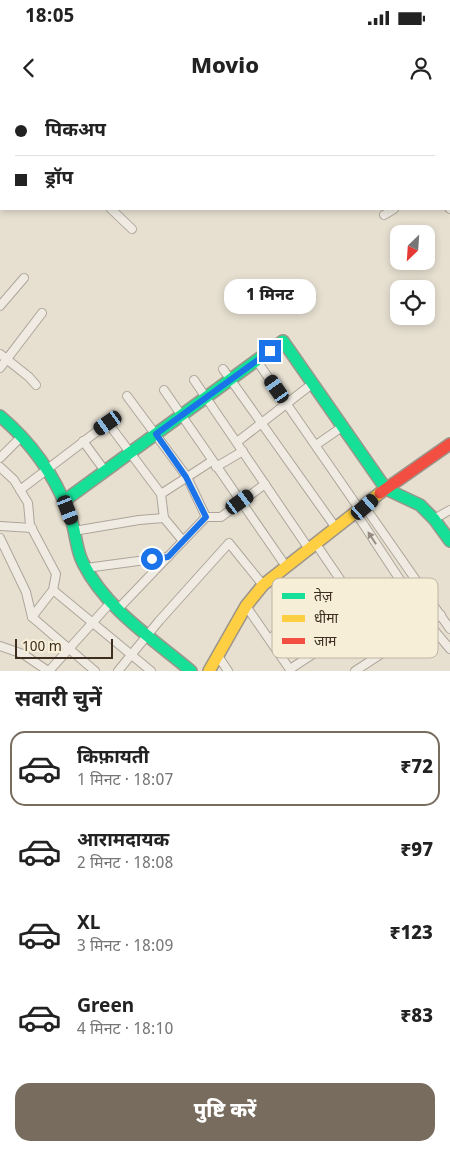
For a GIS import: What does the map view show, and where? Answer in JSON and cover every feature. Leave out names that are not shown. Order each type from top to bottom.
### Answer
[{"type":"street","points":[[112,210],[132,229]]},
{"type":"street","points":[[384,215],[392,210]]},
{"type":"street","points":[[0,306],[24,278]]},
{"type":"street","points":[[0,368],[3,357],[42,313]]},
{"type":"street","points":[[64,501],[283,341],[386,488],[414,502],[434,519],[450,541]]},
{"type":"street","points":[[3,357],[29,377],[36,386]]},
{"type":"street","points":[[257,361],[360,510],[398,578]]},
{"type":"street","points":[[223,368],[336,528]]},
{"type":"street","points":[[194,380],[265,484],[336,578]]},
{"type":"street","points":[[237,442],[312,384]]},
{"type":"street","points":[[164,390],[285,565]]},
{"type":"street","points":[[127,396],[186,477],[206,517]]},
{"type":"street","points":[[0,416],[20,437],[46,471],[64,501],[86,568],[115,605],[192,671]]},
{"type":"street","points":[[20,490],[108,423],[161,494],[164,518],[183,541]]},
{"type":"street","points":[[316,445],[342,427]]},
{"type":"street","points":[[0,458],[20,437]]},
{"type":"street","points":[[83,441],[106,471]]},
{"type":"street","points":[[209,671],[246,606],[262,585],[285,565],[360,510],[386,488],[450,444]]},
{"type":"street","points":[[161,494],[186,477],[243,451]]},
{"type":"street","points":[[0,467],[14,480],[28,502],[32,528],[56,574],[53,590],[32,617]]},
{"type":"street","points":[[0,646],[23,654],[48,671],[70,650],[92,622],[115,605],[168,557],[206,517],[220,517],[265,484]]},
{"type":"street","points":[[360,510],[390,542],[415,578]]},
{"type":"street","points":[[434,519],[450,510]]},
{"type":"street","points":[[74,531],[164,518]]},
{"type":"street","points":[[0,526],[32,528]]},
{"type":"street","points":[[0,538],[26,592],[32,617],[95,671]]},
{"type":"street","points":[[390,542],[391,567]]},
{"type":"street","points":[[118,671],[148,634],[229,543],[262,585]]},
{"type":"street","points":[[86,568],[168,557]]},
{"type":"street","points":[[53,590],[150,671]]},
{"type":"street","points":[[246,606],[272,642]]},
{"type":"street","points":[[438,612],[450,629]]},
{"type":"street","points":[[438,636],[450,650]]},
{"type":"street","points":[[218,656],[228,671]]},
{"type":"street","points":[[282,658],[290,670],[308,658]]},
{"type":"street","points":[[355,671],[375,658]]},
{"type":"traffic: fast","points":[[64,501],[283,341],[386,489],[420,505],[434,519],[450,541]]},
{"type":"traffic: fast","points":[[0,416],[23,438],[51,476],[71,519],[77,547],[83,563],[104,595],[131,622],[191,671]]},
{"type":"traffic: slow","points":[[209,671],[246,606],[263,585],[380,493]]},
{"type":"traffic: jam","points":[[380,493],[450,444]]},
{"type":"route","points":[[152,559],[168,557],[206,517],[186,477],[156,434],[270,351]]}]
